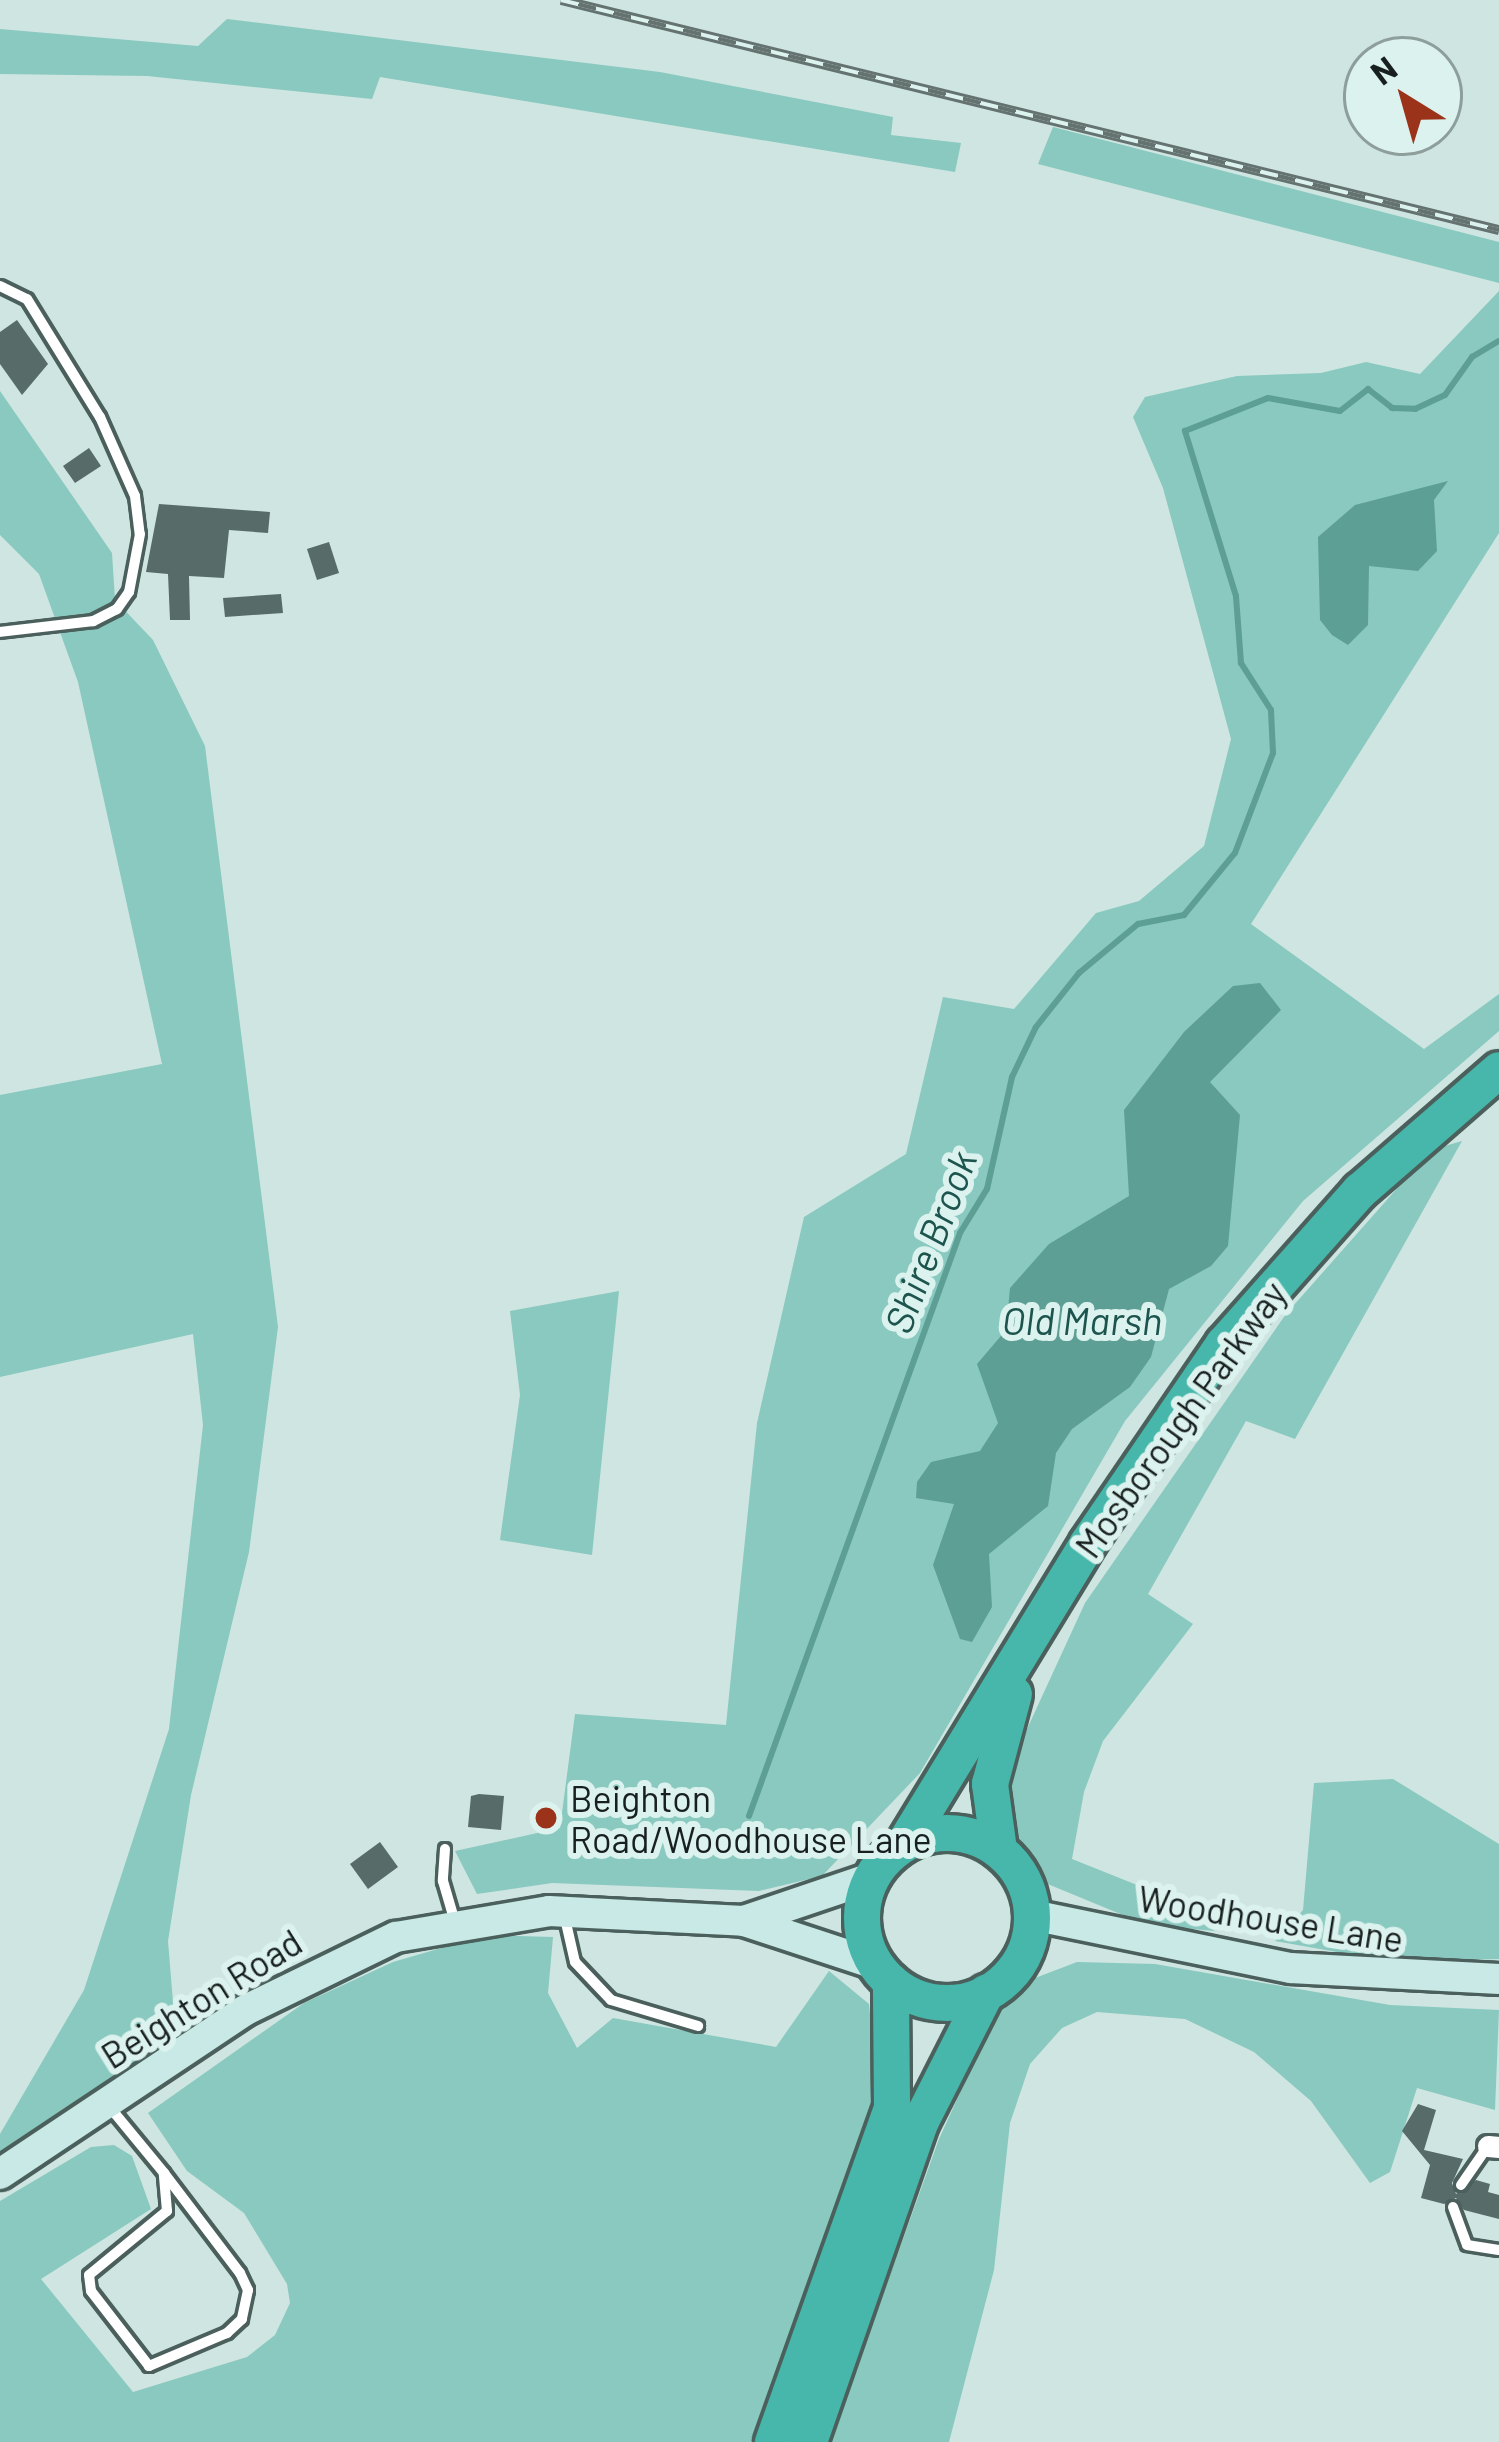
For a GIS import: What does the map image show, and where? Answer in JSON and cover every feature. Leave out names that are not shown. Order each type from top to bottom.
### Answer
[{"type":"highway","name":"Mosborough Parkway","points":[[905,1844],[1034,1634],[1224,1344],[1360,1191],[1499,1070]]},
{"type":"highway","name":"Mosborough Parkway","points":[[999,1850],[993,1753],[1034,1634]]},
{"type":"highway","points":[[773,2442],[892,2107],[883,1973],[862,1924],[871,1878],[905,1844],[958,1833],[999,1850],[1019,1872],[1032,1915],[1012,1973],[986,1994],[920,2122],[808,2442]]},
{"type":"highway","points":[[883,1973],[928,2002],[986,1994]]},
{"type":"street","name":"Beighton Road","points":[[0,2174],[296,1980],[396,1937],[455,1922],[565,1911],[744,1921],[785,1913],[871,1878]]},
{"type":"street","name":"Woodhouse Lane","points":[[1032,1915],[1291,1968],[1499,1979]]},
{"type":"street","name":"Beighton Road","points":[[744,1921],[883,1973]]},
{"type":"lane","points":[[0,286],[27,299],[100,417],[135,496],[140,534],[129,592],[117,609],[93,621],[0,632]]},
{"type":"lane","points":[[445,1849],[443,1881],[455,1922]]},
{"type":"lane","points":[[565,1911],[574,1962],[611,2000],[698,2026]]},
{"type":"lane","points":[[106,2103],[164,2174],[240,2273],[248,2303],[227,2333],[149,2366],[91,2291],[89,2275],[167,2211],[164,2174]]},
{"type":"lane","points":[[1461,2185],[1494,2147]]},
{"type":"lane","points":[[1453,2207],[1467,2245],[1475,2252],[1499,2250]]},
{"type":"shaded area","points":[[227,19],[660,72],[893,117],[891,135],[961,143],[955,172],[380,77],[372,99],[147,76],[0,74],[0,29],[198,46]]},
{"type":"shaded area","points":[[1053,127],[1499,242],[1499,283],[1038,164]]},
{"type":"shaded area","points":[[1499,291],[1499,533],[1251,924],[1424,1049],[1499,994],[1499,1031],[1303,1201],[1125,1421],[920,1773],[822,1876],[759,1891],[552,1883],[477,1894],[455,1851],[560,1828],[575,1714],[726,1725],[757,1423],[804,1217],[906,1154],[943,997],[1014,1009],[1096,913],[1139,901],[1204,846],[1231,739],[1163,488],[1133,417],[1145,397],[1237,376],[1321,373],[1366,362],[1420,374]]},
{"type":"shaded area","points":[[0,391],[112,553],[115,600],[153,640],[205,746],[278,1327],[249,1552],[191,1795],[168,1941],[176,2039],[0,2158],[0,2134],[84,1990],[169,1729],[203,1425],[193,1334],[0,1377],[0,1095],[162,1064],[78,682],[39,574],[0,535]]},
{"type":"shaded area","points":[[1462,1141],[1295,1439],[1246,1421],[1148,1594],[1193,1624],[1103,1741],[1084,1792],[1072,1859],[1142,1887],[1215,1931],[1147,1925],[1038,1880],[1012,1849],[1004,1779],[1085,1603],[1286,1314],[1431,1150]]},
{"type":"shaded area","points":[[619,1291],[592,1555],[500,1540],[520,1395],[510,1311]]},
{"type":"shaded area","points":[[1393,1779],[1499,1844],[1499,1959],[1393,1962],[1275,1941],[1303,1910],[1314,1783]]},
{"type":"shaded area","points":[[486,1935],[553,1937],[548,1993],[577,2048],[613,2018],[776,2047],[829,1971],[869,2004],[878,2098],[754,2442],[0,2442],[0,2201],[91,2147],[114,2145],[132,2156],[151,2209],[41,2279],[133,2392],[247,2357],[275,2335],[290,2303],[287,2284],[244,2213],[187,2171],[148,2113],[304,2003],[393,1962]]},
{"type":"shaded area","points":[[1077,1962],[1155,1964],[1390,2005],[1499,2010],[1495,2110],[1417,2088],[1390,2172],[1370,2183],[1311,2101],[1254,2052],[1185,2019],[1097,2012],[1062,2028],[1030,2064],[1010,2123],[994,2270],[949,2442],[830,2442],[939,2139],[997,2012],[1022,1983]]},
{"type":"water","points":[[1448,481],[1434,500],[1437,551],[1418,571],[1369,566],[1368,625],[1348,645],[1332,635],[1320,620],[1318,537],[1355,505]]},
{"type":"water","name":"Old Marsh","points":[[1260,983],[1281,1010],[1210,1082],[1240,1115],[1228,1246],[1211,1266],[1169,1289],[1151,1357],[1130,1387],[1072,1429],[1056,1453],[1048,1506],[989,1554],[992,1607],[972,1642],[960,1639],[933,1565],[954,1504],[916,1498],[917,1482],[931,1462],[980,1451],[998,1423],[977,1364],[1006,1330],[1010,1288],[1049,1244],[1129,1196],[1124,1110],[1184,1032],[1233,986]]},
{"type":"building","points":[[17,320],[48,364],[22,395],[0,364],[0,332]]},
{"type":"building","points":[[89,448],[101,466],[75,483],[63,466]]},
{"type":"building","points":[[159,504],[270,512],[268,533],[229,530],[224,578],[189,576],[190,620],[170,620],[168,574],[146,572]]},
{"type":"building","points":[[329,542],[339,573],[317,580],[307,549]]},
{"type":"building","points":[[281,594],[283,613],[225,617],[223,598]]},
{"type":"building","points":[[471,1796],[504,1796],[501,1830],[468,1827]]},
{"type":"building","points":[[380,1842],[398,1867],[368,1889],[350,1864]]},
{"type":"building","points":[[1418,2104],[1436,2110],[1424,2150],[1463,2159],[1452,2183],[1456,2194],[1476,2180],[1490,2184],[1488,2192],[1499,2195],[1499,2219],[1464,2210],[1456,2198],[1444,2204],[1421,2198],[1430,2165],[1402,2131]]},
{"type":"waterway","name":"Shire Brook","points":[[749,1816],[960,1233],[987,1189],[1012,1077],[1036,1027],[1079,973],[1138,924],[1184,915],[1235,853],[1273,753],[1271,710],[1241,663],[1236,596],[1185,431],[1268,398],[1340,411],[1368,389],[1392,408],[1415,409],[1445,395],[1472,357],[1499,341]]},
{"type":"railway","points":[[561,0],[1499,230]]},
{"type":"place","name":"Beighton Road/Woodhouse Lane","points":[[546,1818]]}]
